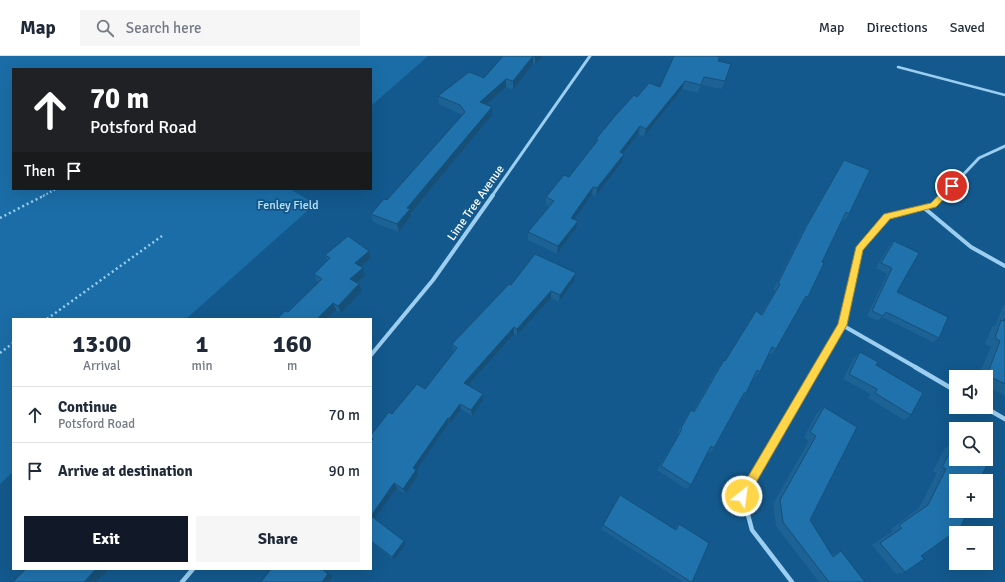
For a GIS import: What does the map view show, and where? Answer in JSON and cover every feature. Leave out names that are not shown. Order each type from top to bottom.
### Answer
[{"type":"street","name":"Lime Tree Avenue","points":[[372,354],[433,280],[590,56]]},
{"type":"street","points":[[792,582],[752,530],[742,496],[842,325],[859,249],[887,216],[934,205],[979,158],[1005,146]]},
{"type":"street","points":[[923,207],[971,247],[1005,266]]},
{"type":"street","points":[[842,325],[949,387]]},
{"type":"street","points":[[993,412],[1005,419]]},
{"type":"street","points":[[182,582],[192,570]]},
{"type":"lane","points":[[898,68],[1005,95]]},
{"type":"path","points":[[0,218],[54,190]]},
{"type":"path","points":[[48,318],[162,236]]},
{"type":"path","points":[[0,353],[12,344]]},
{"type":"green space","name":"Fenley Field","points":[[0,56],[428,56],[372,105],[372,68],[12,68],[12,190],[292,190],[315,204],[187,318],[12,318],[12,473],[0,484]]},
{"type":"building","points":[[503,56],[533,56],[513,81],[506,79],[480,102],[492,107],[407,208],[410,209],[397,224],[371,214],[384,199],[387,200],[465,112],[460,105],[438,96],[469,72],[484,78]]},
{"type":"building","points":[[674,56],[716,56],[720,57],[718,61],[731,64],[725,81],[704,77],[701,85],[685,81],[646,129],[640,126],[620,152],[624,154],[597,188],[593,187],[571,218],[578,221],[558,246],[528,232],[554,201],[546,197],[564,175],[569,177],[598,140],[596,139],[634,95],[637,97],[649,83],[660,87]]},
{"type":"building","points":[[844,160],[870,170],[849,214],[846,212],[822,262],[824,263],[808,297],[806,296],[776,349],[772,347],[760,372],[757,370],[746,393],[744,393],[714,448],[711,446],[691,485],[661,466],[691,410],[694,412],[724,360],[725,361],[756,311],[762,315],[780,284],[778,283],[806,227]]},
{"type":"building","points":[[348,236],[369,251],[355,263],[363,268],[350,279],[359,284],[338,306],[333,303],[318,318],[278,318],[285,311],[288,312],[322,279],[314,274],[330,258],[325,255]]},
{"type":"building","points":[[894,241],[919,253],[897,292],[948,317],[939,338],[886,312],[883,316],[872,311],[892,268],[881,263]]},
{"type":"building","points":[[535,254],[576,273],[560,295],[551,291],[517,329],[514,327],[464,383],[483,394],[471,410],[460,404],[449,419],[448,418],[413,468],[416,470],[403,489],[394,483],[372,515],[372,434],[389,412],[392,414],[417,384],[425,389],[457,348],[452,344],[509,284],[511,285]]},
{"type":"building","points":[[1005,318],[1005,384],[993,378],[993,370],[989,370],[1000,341],[995,338],[1001,320],[1004,321]]},
{"type":"building","points":[[860,352],[878,362],[876,365],[923,393],[911,415],[875,393],[877,389],[849,374]]},
{"type":"building","points":[[824,407],[857,427],[810,520],[833,557],[841,551],[865,582],[829,582],[783,522],[780,500],[816,436],[810,432]]},
{"type":"building","points":[[949,454],[949,466],[986,466],[982,474],[949,474],[949,518],[965,518],[961,526],[949,526],[949,536],[921,556],[924,559],[905,572],[880,543],[902,528],[899,525],[928,505],[946,469],[942,467]]},
{"type":"building","points":[[620,495],[676,530],[679,524],[709,543],[692,582],[603,525]]},
{"type":"building","points":[[372,517],[404,541],[392,557],[372,542]]},
{"type":"building","points":[[25,570],[95,570],[84,582],[13,582]]},
{"type":"building","points":[[270,570],[323,570],[328,574],[322,582],[261,582]]},
{"type":"route","points":[[742,496],[842,325],[859,249],[887,216],[934,205],[952,186]]}]
